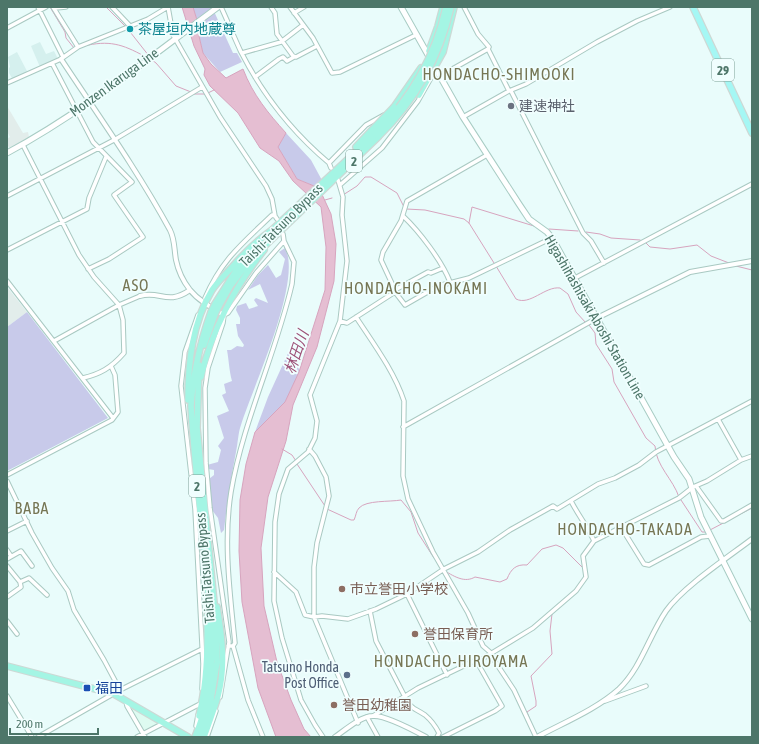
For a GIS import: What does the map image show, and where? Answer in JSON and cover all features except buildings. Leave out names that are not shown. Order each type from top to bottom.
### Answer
[{"type":"highway","points":[[376,135],[394,107],[415,79],[428,55],[441,15],[442,7]]},
{"type":"highway","name":"Taishi-Tatsuno Bypass","points":[[217,305],[250,260],[287,220],[327,182],[358,156],[402,105],[422,75],[437,40],[446,7]]},
{"type":"highway","name":"Taishi-Tatsuno Bypass","points":[[327,182],[332,170],[376,135],[405,108],[428,74],[442,40],[451,7]]},
{"type":"highway","points":[[441,15],[454,7]]},
{"type":"highway","points":[[376,135],[406,112],[419,95],[434,69],[448,36],[454,7]]},
{"type":"highway","points":[[201,388],[208,352],[240,281],[287,220]]},
{"type":"highway","name":"Taishi-Tatsuno Bypass","points":[[195,737],[206,704],[214,662],[204,594],[190,440],[193,377],[200,345],[213,313],[239,266],[272,230],[287,220]]},
{"type":"highway","points":[[190,440],[188,380],[197,323],[204,303],[242,255],[272,230]]},
{"type":"highway","name":"Taishi-Tatsuno Bypass","points":[[200,737],[212,700],[214,662],[210,561],[197,428],[201,388],[202,349],[213,313]]},
{"type":"highway","points":[[206,737],[218,695],[223,650],[210,561]]},
{"type":"highway","points":[[7,666],[117,692],[127,700],[189,737],[196,726],[204,695],[208,668],[206,607],[204,594]]},
{"type":"main road","name":"Monzen Ikaruga Line","points":[[9,152],[89,102],[220,7]]},
{"type":"main road","name":"Higashihashisaki Aboshi Station Line","points":[[401,7],[428,55],[434,69],[440,76],[463,117],[488,156],[529,219],[547,232],[552,238],[575,278],[668,446],[694,486],[701,517],[722,562],[752,619]]},
{"type":"main road","name":"29","points":[[693,7],[752,133]]},
{"type":"street","points":[[7,28],[39,9],[46,7]]},
{"type":"street","points":[[66,7],[54,8],[78,47]]},
{"type":"street","points":[[112,7],[130,26]]},
{"type":"street","points":[[7,83],[62,58],[78,47],[148,19],[168,7],[176,38],[202,87],[266,186],[272,199],[276,218],[272,215],[230,255],[214,278],[188,340],[182,365],[184,422],[190,440],[204,594],[204,648],[200,704],[196,726]]},
{"type":"street","points":[[220,7],[255,77],[277,110],[302,138],[329,163],[332,170]]},
{"type":"street","points":[[271,7],[274,14],[277,34],[294,57]]},
{"type":"street","points":[[290,7],[317,46],[332,73],[335,73],[416,35]]},
{"type":"street","points":[[294,13],[304,7]]},
{"type":"street","points":[[464,7],[475,29],[490,47],[488,49],[583,233],[591,241],[604,263]]},
{"type":"street","points":[[463,117],[510,91],[526,84],[572,56],[630,25],[670,7]]},
{"type":"street","points":[[39,9],[62,58],[152,198],[171,232],[174,239],[179,269],[190,290],[204,303],[224,315],[228,313],[233,303],[267,259],[284,241]]},
{"type":"street","points":[[242,53],[282,41],[302,25]]},
{"type":"street","points":[[255,77],[280,59],[285,58],[287,61],[317,46]]},
{"type":"street","points":[[440,76],[488,49]]},
{"type":"street","points":[[52,63],[61,78],[75,111],[98,149],[132,182],[114,195],[144,237],[109,259],[88,269]]},
{"type":"street","points":[[340,185],[378,152],[420,97],[429,82],[434,69]]},
{"type":"street","points":[[329,163],[368,123],[384,114],[415,79]]},
{"type":"street","points":[[7,196],[41,180],[98,149],[192,95],[202,87]]},
{"type":"street","points":[[384,114],[397,127]]},
{"type":"street","points":[[368,123],[386,141]]},
{"type":"street","points":[[22,145],[61,222],[88,269],[119,305],[123,320],[125,349],[121,356],[100,374],[83,378]]},
{"type":"street","points":[[7,146],[9,152]]},
{"type":"street","points":[[488,156],[407,201],[403,216],[382,252],[381,260],[395,291],[405,306],[438,286],[469,278],[552,238]]},
{"type":"street","points":[[7,250],[87,209],[89,198],[106,157]]},
{"type":"street","points":[[323,737],[301,700],[288,661],[274,601],[275,522],[279,494],[288,470],[291,465],[303,458],[315,438],[317,422],[310,395],[340,321],[347,261],[342,215],[342,195],[338,180]]},
{"type":"street","points":[[575,278],[752,184]]},
{"type":"street","points":[[403,216],[430,248],[450,282]]},
{"type":"street","points":[[206,737],[223,688],[234,626],[227,552],[229,509],[236,470],[292,284],[294,262],[284,241],[283,234]]},
{"type":"street","points":[[403,428],[597,318],[690,272],[752,261]]},
{"type":"street","points":[[340,321],[344,323],[356,317],[395,291],[428,272],[431,273],[443,268]]},
{"type":"street","points":[[7,281],[113,418]]},
{"type":"street","points":[[54,341],[119,305],[140,296],[145,295],[175,298],[190,290]]},
{"type":"street","points":[[356,317],[401,391],[404,401],[403,476],[408,499],[430,547],[468,612],[483,646],[491,654],[514,690],[537,737],[598,703],[618,689],[631,675],[659,623],[674,601],[752,539]]},
{"type":"street","points":[[7,475],[117,416],[115,375],[111,366]]},
{"type":"street","points":[[201,388],[203,439],[209,508],[219,592],[231,646],[248,700],[263,737]]},
{"type":"street","points":[[274,572],[296,592],[305,615],[348,619],[370,611],[407,594],[444,569],[478,552],[510,530],[553,506],[557,509],[598,484],[615,478],[640,465],[668,446],[752,400]]},
{"type":"street","points":[[718,419],[741,460]]},
{"type":"street","points":[[309,450],[316,456],[326,478],[329,496],[314,567],[314,617],[358,723]]},
{"type":"street","points":[[373,716],[404,697],[474,661],[477,662],[533,628],[576,591],[586,577],[583,556],[594,542],[679,498],[694,486],[707,481],[741,460],[752,456]]},
{"type":"street","points":[[7,481],[52,568],[68,591],[74,610],[104,660],[117,692]]},
{"type":"street","points":[[694,486],[721,520],[724,521],[752,505]]},
{"type":"street","points":[[571,501],[594,542]]},
{"type":"street","points":[[7,531],[28,521]]},
{"type":"street","points":[[621,527],[644,564],[649,565],[701,537],[710,536]]},
{"type":"street","points":[[7,550],[11,556]]},
{"type":"street","points":[[7,559],[21,551],[32,566]]},
{"type":"street","points":[[7,566],[20,582],[21,587],[7,597]]},
{"type":"street","points":[[20,582],[28,578],[47,594]]},
{"type":"street","points":[[407,594],[447,675]]},
{"type":"street","points":[[370,611],[376,641],[404,697],[412,709],[426,716],[435,726],[439,733],[437,737]]},
{"type":"street","points":[[7,621],[17,634]]},
{"type":"street","points":[[224,647],[231,646]]},
{"type":"street","points":[[38,737],[117,692],[204,648]]},
{"type":"street","points":[[443,737],[495,712],[502,706],[477,662]]},
{"type":"street","points":[[598,703],[646,686]]},
{"type":"street","points":[[618,689],[622,695]]},
{"type":"street","points":[[7,696],[32,737]]},
{"type":"street","points":[[127,700],[127,706],[144,735]]},
{"type":"street","points":[[137,737],[144,735],[200,704]]},
{"type":"street","points":[[335,737],[367,717],[373,716],[384,718],[426,737]]},
{"type":"street","points":[[367,717],[378,737]]},
{"type":"shaded area","points":[[182,7],[193,7],[200,30],[199,36],[203,53],[211,64],[226,78],[243,69],[251,87],[273,118],[286,133],[278,147],[297,179],[319,188],[331,214],[336,244],[334,281],[317,347],[293,405],[286,441],[268,497],[261,548],[264,606],[277,662],[291,700],[304,729],[311,737],[276,737],[258,688],[242,602],[239,551],[240,500],[246,464],[255,432],[285,402],[299,372],[325,290],[326,247],[321,207],[293,181],[279,161],[260,148],[238,113],[210,86],[204,75],[205,69],[194,46]]},
{"type":"shaded area","points":[[193,7],[212,7],[233,53],[237,53],[242,62],[220,72],[203,53],[199,36],[200,30]]},
{"type":"shaded area","points":[[40,42],[46,54],[54,51],[58,59],[40,67],[31,46]]},
{"type":"shaded area","points":[[17,52],[28,73],[13,80],[9,73],[10,67],[8,57]]},
{"type":"shaded area","points":[[7,106],[23,133],[28,132],[29,137],[10,148],[7,145],[7,139],[10,137],[7,131]]},
{"type":"shaded area","points":[[286,133],[311,160],[324,184],[319,188],[297,179],[278,147]]},
{"type":"shaded area","points":[[285,248],[289,263],[282,309],[265,362],[240,428],[224,530],[221,533],[218,518],[212,510],[209,479],[214,475],[214,470],[208,469],[207,465],[218,462],[221,450],[218,446],[224,438],[217,416],[229,411],[222,395],[226,393],[224,384],[232,381],[227,350],[231,350],[237,346],[243,347],[244,345],[238,336],[236,324],[240,324],[240,318],[236,310],[237,306],[246,303],[249,309],[258,306],[254,300],[256,298],[268,303],[260,284],[248,290],[258,275],[268,265],[276,278],[281,275],[285,259],[279,252]]},
{"type":"shaded area","points":[[7,287],[27,312],[7,327]]},
{"type":"shaded area","points":[[27,312],[108,418],[7,471],[7,327]]},
{"type":"shaded area","points":[[289,351],[300,371],[285,402],[255,432],[268,397]]},
{"type":"shaded area","points":[[129,706],[158,724],[158,725],[144,732]]},
{"type":"waterway","points":[[50,7],[65,32],[66,38],[74,48]]},
{"type":"waterway","points":[[106,7],[125,26]]},
{"type":"waterway","points":[[127,28],[149,56]]},
{"type":"waterway","points":[[84,46],[101,43],[115,44],[144,56]]},
{"type":"waterway","points":[[152,60],[176,86],[191,92]]},
{"type":"waterway","points":[[208,93],[214,90]]},
{"type":"waterway","points":[[194,94],[205,94]]},
{"type":"waterway","points":[[343,195],[357,186],[365,177],[371,177],[397,193],[404,207]]},
{"type":"waterway","points":[[325,200],[332,198]]},
{"type":"waterway","points":[[469,223],[472,207],[534,226]]},
{"type":"waterway","points":[[406,209],[425,210],[464,219],[469,223],[494,263]]},
{"type":"waterway","points":[[549,229],[578,231]]},
{"type":"waterway","points":[[586,232],[600,234],[611,238],[640,240]]},
{"type":"waterway","points":[[645,242],[650,247],[670,249],[697,245],[711,256],[729,263]]},
{"type":"waterway","points":[[496,266],[516,299],[527,300],[554,288],[560,288],[568,294],[576,312],[586,323]]},
{"type":"waterway","points":[[736,266],[752,270]]},
{"type":"waterway","points":[[589,325],[595,333],[596,344],[612,369],[614,382],[646,438],[655,446],[658,460],[679,497]]},
{"type":"waterway","points":[[282,449],[292,455],[296,461]]},
{"type":"waterway","points":[[297,464],[325,506]]},
{"type":"waterway","points":[[327,509],[354,520],[358,509],[362,505],[372,502],[401,500],[411,512],[418,533],[434,558]]},
{"type":"waterway","points":[[681,500],[702,532],[706,532]]},
{"type":"waterway","points":[[710,530],[752,508]]},
{"type":"waterway","points":[[445,571],[456,577],[464,579],[471,579],[475,577],[500,582],[507,579],[510,572],[517,566],[527,565],[542,549],[556,545],[563,548],[583,568]]},
{"type":"waterway","points":[[533,728],[527,712],[536,706],[531,676],[552,654],[550,631],[552,614]]},
{"type":"place","name":"茶屋垣内地蔵尊","points":[[130,29]]},
{"type":"place","name":"建速神社","points":[[511,106]]},
{"type":"place","name":"市立誉田小学校","points":[[342,589]]},
{"type":"place","name":"誉田保育所","points":[[415,634]]},
{"type":"place","name":"Tatsuno Honda Post Office","points":[[347,675]]},
{"type":"place","name":"福田","points":[[87,688]]},
{"type":"place","name":"誉田幼稚園","points":[[334,705]]},
{"type":"district","name":"HONDACHO-SHIMOOKI","points":[[499,74]]},
{"type":"district","name":"ASO","points":[[136,285]]},
{"type":"district","name":"HONDACHO-INOKAMI","points":[[416,288]]},
{"type":"district","name":"BABA","points":[[32,508]]},
{"type":"district","name":"HONDACHO-TAKADA","points":[[625,529]]},
{"type":"district","name":"HONDACHO-HIROYAMA","points":[[451,661]]},
{"type":"water label","name":"林田川","points":[[296,352]]}]
